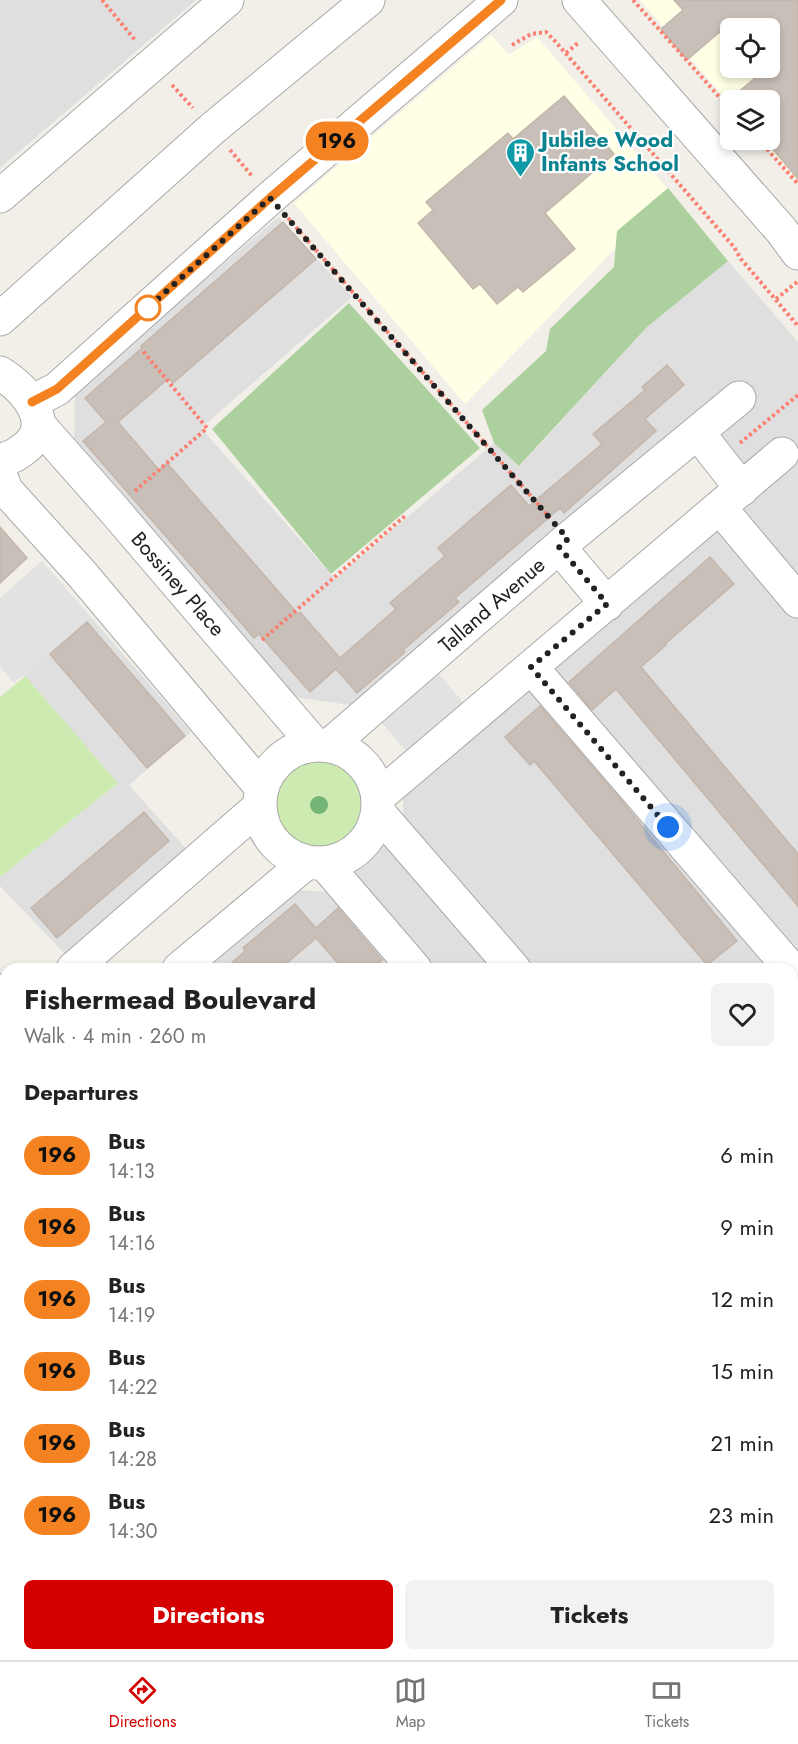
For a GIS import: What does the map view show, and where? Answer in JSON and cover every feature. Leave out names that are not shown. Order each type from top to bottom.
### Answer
[{"type":"street","points":[[0,196],[227,0]]},
{"type":"street","points":[[0,319],[212,129],[368,0]]},
{"type":"street","points":[[0,460],[12,458],[31,443],[35,414],[57,389],[270,198],[501,0]]},
{"type":"street","points":[[579,0],[781,230],[798,253]]},
{"type":"street","name":"Bossiney Place","points":[[0,372],[15,382],[35,414],[114,510],[242,658],[322,745]]},
{"type":"street","name":"Talland Avenue","points":[[322,745],[739,398]]},
{"type":"street","points":[[698,434],[719,460],[731,498],[798,601]]},
{"type":"street","points":[[378,804],[531,667],[782,454]]},
{"type":"street","points":[[0,474],[6,490],[81,573],[260,797]]},
{"type":"street","points":[[563,543],[607,604]]},
{"type":"street","points":[[531,667],[785,963]]},
{"type":"street","points":[[322,745],[347,751],[362,763],[373,778],[378,804],[372,831],[360,847],[344,858],[315,863],[288,855],[273,843],[263,826],[260,797],[269,771],[281,758],[297,749],[322,745]]},
{"type":"street","points":[[79,963],[260,797]]},
{"type":"street","points":[[378,804],[509,963]]},
{"type":"street","points":[[186,963],[315,863]]},
{"type":"street","points":[[315,863],[409,963]]},
{"type":"path","points":[[102,0],[153,63],[212,129],[563,543]]},
{"type":"path","points":[[633,0],[720,98]]},
{"type":"path","points":[[512,45],[531,34],[546,33],[555,40],[734,247],[741,259],[798,326]]},
{"type":"path","points":[[768,150],[798,184]]},
{"type":"path","points":[[776,299],[798,281]]},
{"type":"path","points":[[114,510],[207,428],[125,328]]},
{"type":"path","points":[[719,460],[798,395]]},
{"type":"path","points":[[242,658],[405,516]]},
{"type":"shaded area","points":[[0,0],[196,0],[0,168]]},
{"type":"shaded area","points":[[640,0],[798,0],[798,182],[770,150],[780,150],[780,90],[720,90],[720,92]]},
{"type":"shaded area","points":[[491,35],[509,55],[537,37],[670,192],[465,404],[294,203]]},
{"type":"shaded area","points":[[278,217],[352,297],[201,428],[335,579],[494,443],[520,466],[646,328],[728,261],[798,342],[798,963],[209,963],[293,890],[333,892],[403,822],[403,788],[755,487],[694,415],[356,706],[295,697],[74,442],[75,392]]},
{"type":"shaded area","points":[[42,561],[90,616],[14,683],[0,667],[0,598]]},
{"type":"shaded area","points":[[90,616],[191,732],[129,785],[188,851],[66,955],[0,886],[0,877],[118,783],[23,675]]},
{"type":"shaded area","points":[[439,674],[468,708],[411,757],[382,723]]},
{"type":"green space","points":[[668,188],[728,261],[646,328],[519,466],[494,443],[482,410],[546,351],[550,329],[614,267],[617,231]]},
{"type":"green space","points":[[349,303],[480,448],[331,574],[212,429]]},
{"type":"green space","points":[[25,676],[118,783],[0,877],[0,697]]},
{"type":"green space","points":[[317,757],[336,760],[351,771],[362,786],[365,805],[362,824],[351,839],[336,850],[317,853],[298,850],[283,839],[272,824],[269,805],[272,786],[283,771],[298,760]]},
{"type":"building","points":[[674,0],[798,0],[798,179],[773,150],[780,150],[780,90],[741,90],[755,78],[780,78],[780,18],[720,18],[720,32],[687,60],[661,29],[683,10]]},
{"type":"building","name":"Jubilee Wood Infants School","points":[[564,96],[614,154],[545,213],[575,249],[523,292],[518,287],[497,304],[480,284],[473,289],[418,223],[433,210],[426,202],[508,133],[513,139]]},
{"type":"building","points":[[283,222],[316,259],[173,383],[169,378],[118,422],[159,470],[167,463],[298,614],[300,612],[340,658],[396,609],[390,603],[445,556],[438,548],[511,485],[529,506],[602,444],[593,434],[645,390],[642,387],[667,365],[684,385],[645,419],[656,431],[564,513],[560,508],[455,598],[459,602],[357,693],[336,669],[310,692],[259,634],[254,638],[83,441],[106,422],[85,398]]},
{"type":"building","points":[[0,527],[27,558],[0,583]]},
{"type":"building","points":[[710,557],[734,584],[641,667],[798,854],[798,906],[616,689],[592,710],[569,682]]},
{"type":"building","points":[[87,622],[185,736],[147,768],[50,654]]},
{"type":"building","points":[[540,706],[737,941],[710,963],[705,963],[534,761],[530,765],[505,737]]},
{"type":"building","points":[[144,812],[169,841],[57,938],[31,908]]},
{"type":"building","points":[[295,904],[316,928],[338,908],[382,960],[379,963],[338,963],[316,938],[287,963],[232,963],[245,951],[243,948]]},
{"type":"bus line","name":"196","points":[[32,402],[57,389],[270,198],[501,0]]},
{"type":"place","name":"Jubilee Wood Infants School","points":[[520,178]]},
{"type":"route","points":[[148,308],[141,314],[270,198],[568,539],[559,547],[607,604],[531,667],[668,827]]}]
